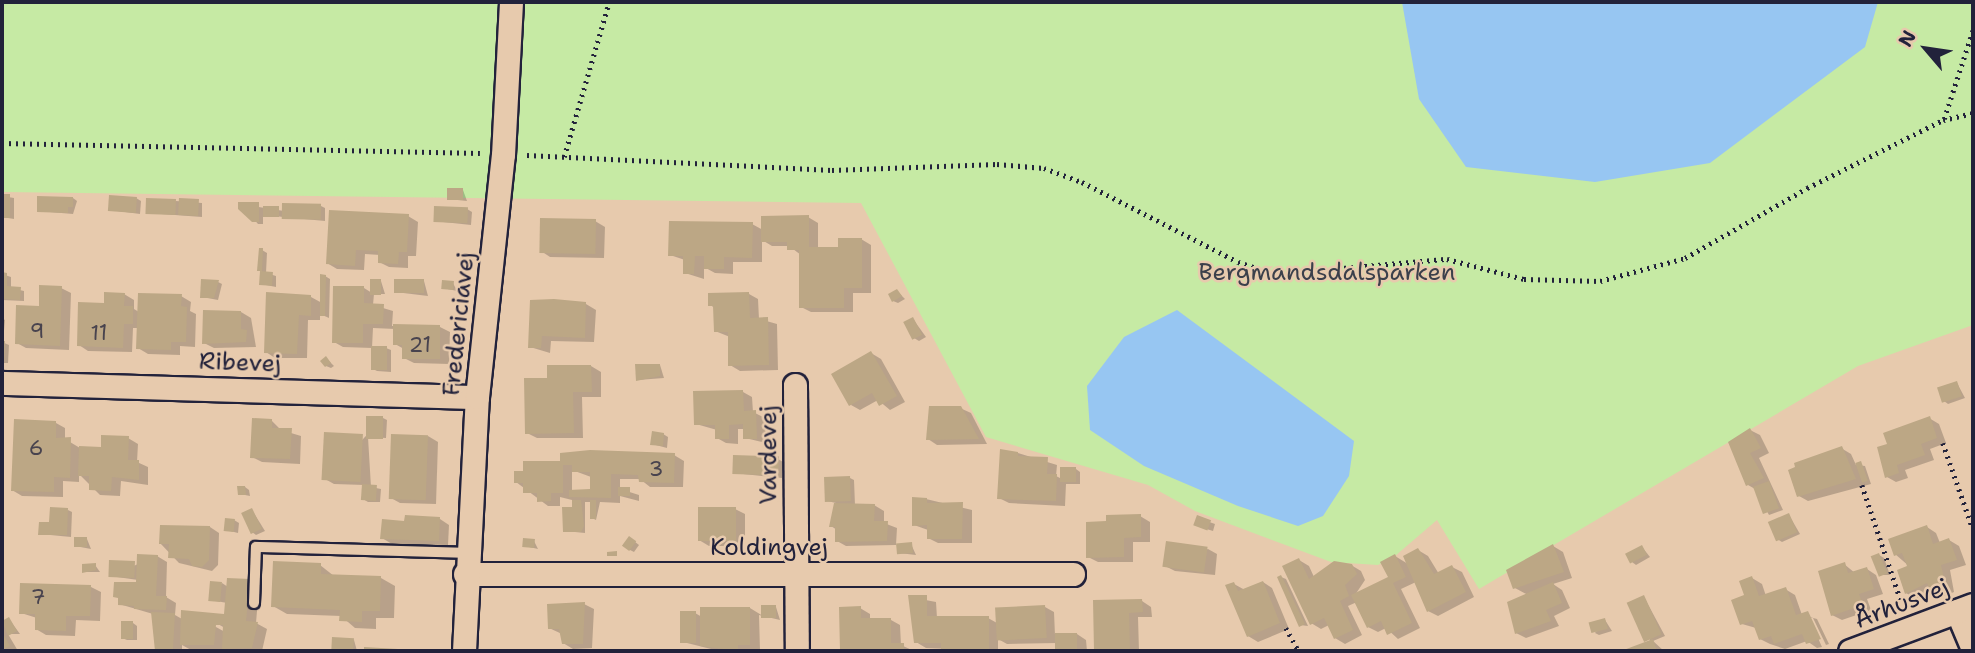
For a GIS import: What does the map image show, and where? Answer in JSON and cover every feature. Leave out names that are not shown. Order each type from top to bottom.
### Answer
[{"type":"street","name":"Fredericiavej","points":[[464,651],[466,564],[477,397],[503,155],[511,2]]},
{"type":"street","name":"Ribevej","points":[[2,383],[477,397]]},
{"type":"street","name":"Vardevej","points":[[795,385],[797,651]]},
{"type":"street","name":"Koldingvej","points":[[466,564],[796,574],[1073,574]]},
{"type":"street","name":"Århusvej","points":[[1850,651],[1965,608]]},
{"type":"street","points":[[1965,608],[1973,649]]},
{"type":"lane","points":[[254,603],[256,547],[466,564]]},
{"type":"path","points":[[564,157],[610,2]]},
{"type":"path","points":[[1943,120],[1973,30]]},
{"type":"path","points":[[2,143],[503,155],[832,170],[998,164],[1044,168],[1082,182],[1238,262],[1274,274],[1447,259],[1524,279],[1600,281],[1685,258],[1807,188],[1943,120],[1973,113]]},
{"type":"path","points":[[1943,443],[1973,529]]},
{"type":"path","points":[[1862,485],[1910,629]]},
{"type":"path","points":[[1286,628],[1299,651]]},
{"type":"green space","name":"Bergmandsdalsparken","points":[[2,2],[1973,2],[1973,325],[1858,366],[1479,589],[1437,520],[1395,556],[1378,565],[1331,562],[1195,511],[1148,485],[986,437],[861,203],[2,192]]},
{"type":"water","points":[[1402,2],[1878,2],[1865,47],[1710,163],[1595,182],[1466,167],[1419,99]]},
{"type":"water","points":[[1177,310],[1354,441],[1349,476],[1323,516],[1298,526],[1238,506],[1144,466],[1090,430],[1087,386],[1124,337]]},
{"type":"building","points":[[447,188],[463,188],[463,200],[447,200]]},
{"type":"building","points":[[2,194],[10,194],[10,218],[2,218]]},
{"type":"building","points":[[109,195],[137,197],[136,213],[108,211]]},
{"type":"building","points":[[37,196],[73,197],[73,207],[68,207],[68,213],[37,212]]},
{"type":"building","points":[[146,198],[176,199],[175,215],[145,214]]},
{"type":"building","points":[[179,198],[199,199],[198,216],[178,215]]},
{"type":"building","points":[[238,202],[259,202],[259,222],[252,222],[238,209]]},
{"type":"building","points":[[282,203],[321,204],[321,220],[282,219]]},
{"type":"building","points":[[263,206],[279,206],[279,217],[263,217]]},
{"type":"building","points":[[434,206],[468,207],[467,223],[433,222]]},
{"type":"building","points":[[329,210],[409,214],[407,252],[399,252],[398,264],[378,263],[378,251],[356,250],[355,266],[326,264]]},
{"type":"building","points":[[809,215],[809,247],[838,247],[838,238],[862,238],[862,288],[844,288],[844,308],[799,308],[799,250],[787,250],[787,242],[761,242],[761,216]]},
{"type":"building","points":[[540,218],[596,219],[595,254],[539,253]]},
{"type":"building","points":[[669,221],[753,222],[752,258],[724,257],[724,269],[704,269],[704,256],[695,256],[694,274],[683,274],[683,256],[668,256]]},
{"type":"building","points":[[259,248],[263,248],[262,271],[257,271]]},
{"type":"building","points":[[260,271],[273,272],[272,286],[259,285]]},
{"type":"building","points":[[2,272],[7,273],[7,286],[21,287],[20,300],[2,299]]},
{"type":"building","points":[[320,274],[326,275],[325,316],[320,316]]},
{"type":"building","points":[[201,279],[219,280],[214,298],[200,298]]},
{"type":"building","points":[[370,279],[381,279],[381,295],[370,295]]},
{"type":"building","points":[[394,279],[424,279],[424,293],[394,293]]},
{"type":"building","points":[[442,280],[454,281],[453,290],[441,289]]},
{"type":"building","points":[[39,285],[62,286],[60,346],[15,344],[16,305],[39,306]]},
{"type":"building","points":[[333,286],[364,286],[364,303],[384,304],[383,324],[363,324],[363,343],[332,343]]},
{"type":"building","points":[[897,289],[902,296],[892,302],[888,294]]},
{"type":"building","points":[[104,292],[125,293],[124,306],[133,306],[133,324],[124,324],[123,348],[77,346],[78,302],[104,303]]},
{"type":"building","points":[[266,292],[311,295],[311,316],[299,315],[297,354],[264,353]]},
{"type":"building","points":[[749,292],[750,318],[768,317],[769,365],[728,366],[728,332],[714,332],[713,306],[708,306],[708,293]]},
{"type":"building","points":[[138,293],[182,294],[181,306],[187,307],[186,342],[171,342],[171,350],[136,349]]},
{"type":"building","points":[[530,300],[586,302],[585,338],[542,336],[541,348],[528,348]]},
{"type":"building","points":[[203,310],[241,311],[241,329],[247,330],[246,342],[202,344]]},
{"type":"building","points":[[913,317],[922,335],[912,340],[903,322]]},
{"type":"building","points":[[393,324],[440,325],[440,359],[402,359],[402,345],[393,345]]},
{"type":"building","points":[[2,341],[5,341],[4,364],[2,364]]},
{"type":"building","points":[[371,346],[387,346],[387,370],[371,370]]},
{"type":"building","points":[[871,351],[897,396],[879,406],[872,393],[849,406],[831,374]]},
{"type":"building","points":[[326,356],[331,363],[325,367],[320,361]]},
{"type":"building","points":[[635,364],[660,364],[660,376],[636,381]]},
{"type":"building","points":[[547,365],[591,365],[592,392],[573,392],[574,433],[525,434],[524,378],[547,378]]},
{"type":"building","points":[[1957,381],[1962,396],[1942,403],[1937,387]]},
{"type":"building","points":[[743,390],[744,411],[756,410],[757,439],[743,439],[743,424],[729,425],[729,439],[715,439],[715,425],[694,425],[693,391]]},
{"type":"building","points":[[929,406],[961,406],[979,439],[926,440]]},
{"type":"building","points":[[366,416],[383,416],[383,439],[366,439]]},
{"type":"building","points":[[1930,416],[1937,438],[1921,444],[1925,455],[1897,465],[1899,473],[1885,478],[1877,447],[1887,444],[1883,433]]},
{"type":"building","points":[[252,418],[272,419],[272,428],[292,428],[290,459],[250,458]]},
{"type":"building","points":[[14,419],[56,421],[56,438],[71,437],[70,478],[54,477],[54,492],[11,491]]},
{"type":"building","points":[[1750,428],[1761,448],[1750,453],[1764,478],[1746,486],[1728,442]]},
{"type":"building","points":[[652,431],[664,433],[663,446],[650,445]]},
{"type":"building","points":[[324,432],[363,434],[360,482],[321,480]]},
{"type":"building","points":[[391,434],[428,435],[426,500],[389,499]]},
{"type":"building","points":[[101,435],[129,436],[128,460],[139,460],[139,480],[112,477],[111,491],[89,490],[89,476],[78,476],[79,446],[101,447]]},
{"type":"building","points":[[1842,446],[1856,479],[1797,497],[1788,470],[1795,467],[1794,463]]},
{"type":"building","points":[[1000,449],[1018,452],[1018,456],[1048,457],[1047,474],[1057,474],[1056,501],[997,499]]},
{"type":"building","points":[[590,450],[675,453],[674,483],[639,482],[638,475],[611,474],[611,498],[569,497],[569,490],[590,489],[590,472],[572,472],[572,465],[563,465],[563,493],[551,493],[551,501],[537,502],[537,493],[523,493],[523,483],[514,483],[514,471],[523,471],[523,461],[560,461],[560,453]]},
{"type":"building","points":[[733,455],[779,457],[778,476],[732,474]]},
{"type":"building","points":[[1861,461],[1868,481],[1862,483],[1855,463]]},
{"type":"building","points":[[1060,467],[1076,467],[1076,482],[1060,482]]},
{"type":"building","points":[[850,476],[851,501],[825,502],[824,477]]},
{"type":"building","points":[[1769,481],[1779,508],[1763,514],[1753,487]]},
{"type":"building","points":[[362,484],[377,485],[376,501],[361,500]]},
{"type":"building","points":[[237,486],[245,486],[246,495],[238,495]]},
{"type":"building","points":[[618,487],[630,487],[630,496],[618,496]]},
{"type":"building","points":[[912,497],[927,498],[927,503],[963,502],[962,539],[927,539],[927,525],[912,526]]},
{"type":"building","points":[[572,500],[581,500],[584,526],[581,532],[563,532],[562,507],[572,507]]},
{"type":"building","points":[[590,500],[596,500],[596,519],[590,519]]},
{"type":"building","points":[[834,503],[875,504],[874,521],[888,521],[887,541],[835,542],[835,527],[829,527]]},
{"type":"building","points":[[50,507],[68,508],[67,535],[38,535],[39,522],[49,522]]},
{"type":"building","points":[[698,507],[736,507],[736,541],[698,541]]},
{"type":"building","points":[[252,508],[262,529],[251,534],[241,513]]},
{"type":"building","points":[[1789,513],[1797,532],[1776,541],[1768,522]]},
{"type":"building","points":[[1141,514],[1141,537],[1124,538],[1124,557],[1086,558],[1086,522],[1106,521],[1106,515]]},
{"type":"building","points":[[405,515],[440,517],[439,541],[380,539],[382,519],[404,521]]},
{"type":"building","points":[[1197,515],[1211,520],[1207,530],[1193,525]]},
{"type":"building","points":[[225,518],[235,519],[234,532],[224,531]]},
{"type":"building","points":[[160,525],[210,526],[209,560],[202,567],[192,566],[189,559],[168,558],[169,544],[159,544]]},
{"type":"building","points":[[1927,525],[1933,544],[1949,538],[1957,560],[1941,565],[1946,587],[1931,592],[1927,583],[1905,594],[1897,570],[1907,566],[1902,553],[1894,556],[1888,539]]},
{"type":"building","points":[[629,536],[636,541],[629,551],[622,546]]},
{"type":"building","points":[[74,537],[87,537],[87,547],[74,547]]},
{"type":"building","points":[[523,538],[535,539],[534,548],[522,547]]},
{"type":"building","points":[[1166,541],[1208,547],[1204,573],[1162,567]]},
{"type":"building","points":[[912,542],[913,553],[897,554],[896,543]]},
{"type":"building","points":[[1553,544],[1564,572],[1513,589],[1506,570]]},
{"type":"building","points":[[1642,545],[1647,555],[1630,563],[1625,554]]},
{"type":"building","points":[[1418,548],[1434,574],[1452,565],[1466,592],[1427,612],[1403,556]]},
{"type":"building","points":[[617,551],[617,556],[607,556],[607,552]]},
{"type":"building","points":[[1879,553],[1887,573],[1879,577],[1871,556]]},
{"type":"building","points":[[137,554],[158,555],[156,596],[167,596],[166,610],[134,609],[134,606],[118,605],[118,598],[113,597],[114,582],[136,582]]},
{"type":"building","points":[[1395,554],[1406,577],[1393,583],[1412,623],[1387,635],[1381,621],[1367,628],[1351,595],[1388,577],[1380,562]]},
{"type":"building","points":[[1299,558],[1309,579],[1334,561],[1352,564],[1357,574],[1345,585],[1349,596],[1340,601],[1353,630],[1334,639],[1324,618],[1310,625],[1282,566]]},
{"type":"building","points":[[109,560],[135,561],[134,578],[108,577]]},
{"type":"building","points":[[273,561],[321,563],[321,574],[381,576],[380,611],[362,611],[362,622],[339,621],[340,610],[271,607]]},
{"type":"building","points":[[1845,562],[1848,573],[1867,567],[1874,589],[1859,594],[1863,605],[1831,616],[1818,571]]},
{"type":"building","points":[[96,563],[96,570],[82,573],[82,564]]},
{"type":"building","points":[[1281,575],[1305,624],[1299,627],[1277,577]]},
{"type":"building","points":[[1752,576],[1759,596],[1786,587],[1796,615],[1808,611],[1821,639],[1806,644],[1802,634],[1774,644],[1771,636],[1759,640],[1752,621],[1740,625],[1731,600],[1744,595],[1739,581]]},
{"type":"building","points":[[227,578],[250,579],[246,621],[258,622],[252,648],[222,649],[223,625],[216,625],[214,645],[180,645],[181,610],[224,614]]},
{"type":"building","points":[[210,581],[222,582],[220,602],[208,601]]},
{"type":"building","points":[[1263,581],[1280,623],[1247,637],[1225,585],[1234,582],[1238,591]]},
{"type":"building","points":[[1553,582],[1562,603],[1546,610],[1551,621],[1515,634],[1507,602]]},
{"type":"building","points":[[20,583],[91,585],[90,616],[66,616],[66,631],[35,630],[35,614],[19,614]]},
{"type":"building","points":[[908,595],[927,595],[927,616],[989,616],[989,651],[941,651],[941,643],[914,643]]},
{"type":"building","points":[[1644,595],[1661,634],[1644,642],[1627,603]]},
{"type":"building","points":[[1142,599],[1143,612],[1129,613],[1130,651],[1094,651],[1093,600]]},
{"type":"building","points":[[585,602],[583,644],[562,644],[559,629],[548,629],[547,604]]},
{"type":"building","points":[[761,605],[776,605],[776,618],[761,618]]},
{"type":"building","points":[[1045,605],[1047,638],[997,641],[995,608]]},
{"type":"building","points":[[861,606],[861,618],[891,618],[891,643],[904,643],[904,651],[840,651],[839,607]]},
{"type":"building","points":[[700,607],[750,607],[750,645],[738,645],[738,651],[700,646]]},
{"type":"building","points":[[680,611],[696,611],[696,643],[680,643]]},
{"type":"building","points":[[151,612],[175,613],[173,649],[155,651]]},
{"type":"building","points":[[9,617],[17,631],[8,636],[2,621]]},
{"type":"building","points":[[1605,618],[1608,629],[1591,633],[1589,622]]},
{"type":"building","points":[[121,621],[133,621],[133,639],[121,639]]},
{"type":"building","points":[[2,632],[10,646],[2,650]]},
{"type":"building","points":[[1055,633],[1077,633],[1077,651],[1055,651]]},
{"type":"building","points":[[332,637],[354,638],[353,651],[331,651]]},
{"type":"building","points":[[1653,639],[1657,651],[1621,651]]},
{"type":"building","points":[[364,647],[398,649],[398,651],[364,651]]},
{"type":"building","points":[[503,649],[542,651],[503,651]]}]
